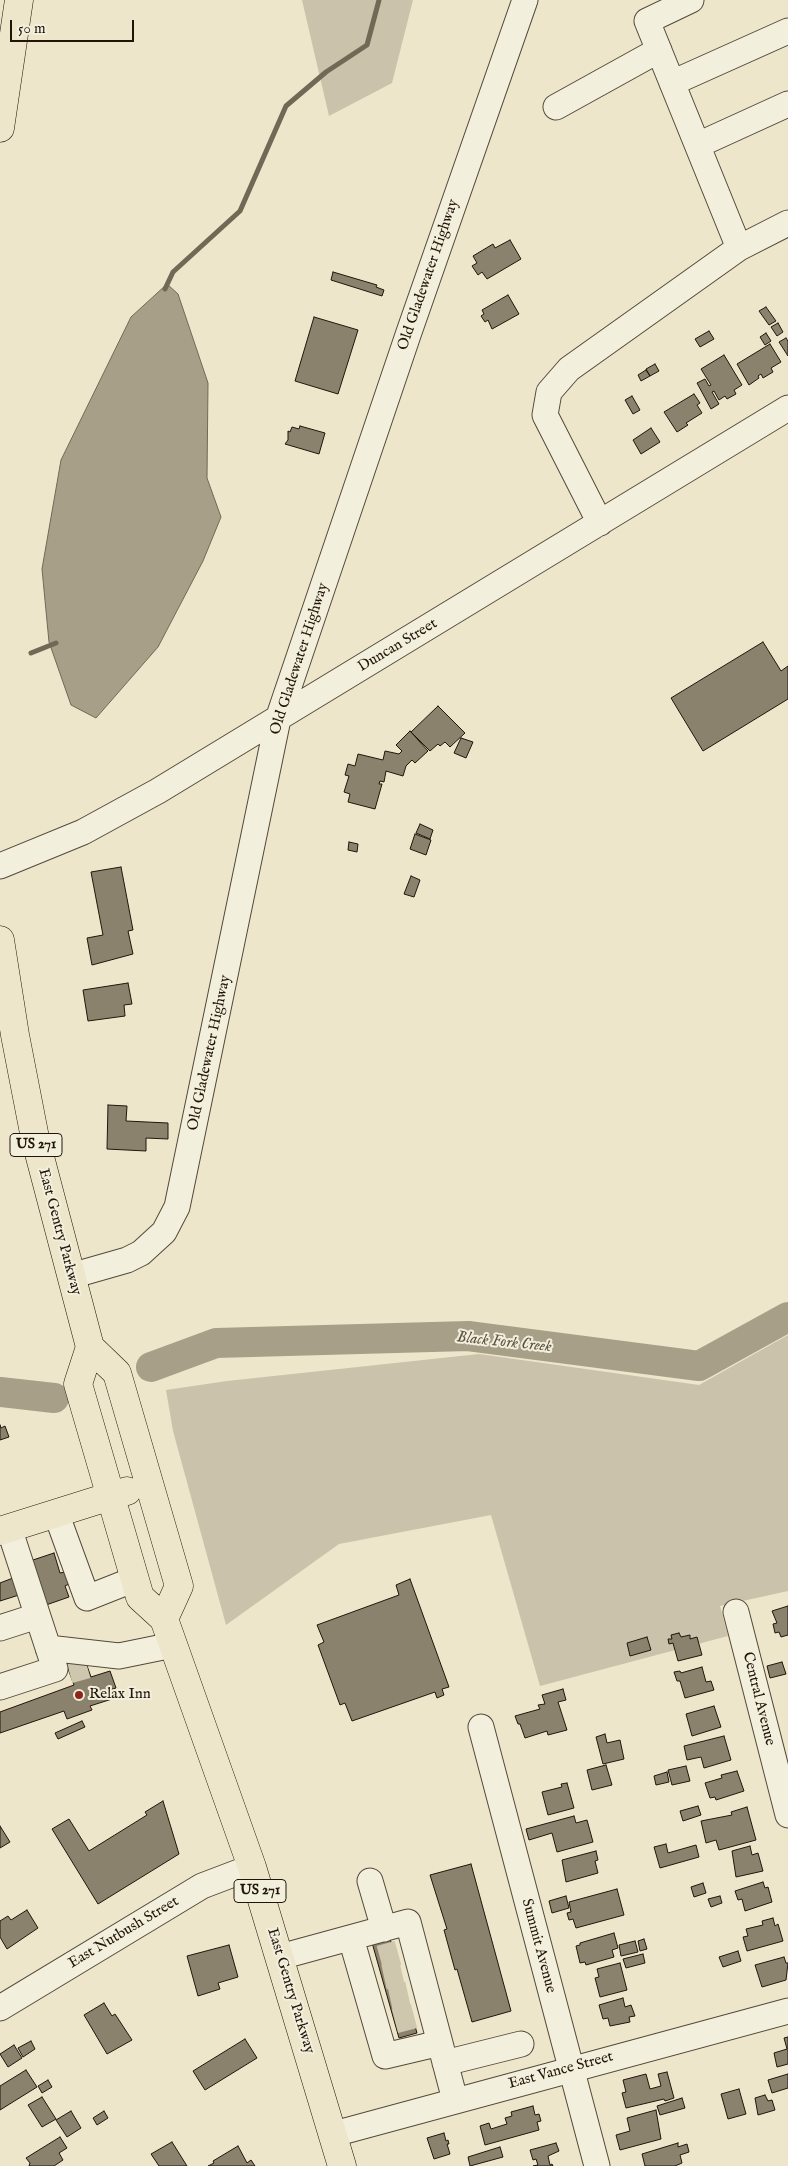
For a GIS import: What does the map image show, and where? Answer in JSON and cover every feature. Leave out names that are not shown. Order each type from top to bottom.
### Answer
[{"type":"main road","points":[[0,128],[5,63],[19,0]]},
{"type":"main road","name":"East Gentry Parkway","points":[[0,940],[34,1138],[90,1347],[78,1384],[140,1598],[164,1619],[252,1867],[334,2134],[342,2166]]},
{"type":"main road","points":[[90,1347],[117,1373],[178,1586],[164,1619]]},
{"type":"main road","points":[[5,1530],[149,1485]]},
{"type":"street","name":"Old Gladewater Highway","points":[[71,1276],[126,1260],[141,1253],[164,1232],[177,1207],[278,719],[405,344],[525,0]]},
{"type":"street","points":[[691,0],[656,7],[647,20],[739,248]]},
{"type":"street","points":[[672,82],[788,31]]},
{"type":"street","points":[[556,107],[659,50]]},
{"type":"street","points":[[698,145],[788,104]]},
{"type":"street","points":[[600,524],[545,415],[549,392],[569,369],[739,248],[788,223]]},
{"type":"street","name":"Duncan Street","points":[[0,866],[83,832],[158,791],[788,408]]},
{"type":"street","points":[[56,1513],[87,1598],[135,1579]]},
{"type":"street","points":[[5,1530],[37,1616],[72,1662]]},
{"type":"street","name":"Central Avenue","points":[[736,1612],[788,1815]]},
{"type":"street","points":[[0,1628],[37,1616]]},
{"type":"street","points":[[0,1687],[72,1662],[119,1656],[173,1645]]},
{"type":"street","name":"Summit Avenue","points":[[481,1727],[597,2166]]},
{"type":"street","name":"East Nutbush Street","points":[[0,2008],[202,1886],[252,1867]]},
{"type":"street","points":[[370,1880],[384,1929]]},
{"type":"street","points":[[280,1958],[408,1922],[385,2056],[443,2053],[521,2044]]},
{"type":"street","points":[[352,1938],[396,1986],[443,2053],[455,2100]]},
{"type":"street","name":"East Vance Street","points":[[334,2134],[570,2068],[788,2011]]},
{"type":"shaded area","points":[[302,0],[413,0],[392,83],[329,116]]},
{"type":"shaded area","points":[[167,284],[178,294],[208,383],[207,478],[221,517],[203,561],[158,647],[96,718],[71,705],[49,642],[42,569],[61,460],[131,317]]},
{"type":"shaded area","points":[[788,1335],[788,1591],[720,1606],[728,1636],[540,1686],[491,1515],[339,1544],[226,1625],[173,1431],[166,1390],[227,1381],[479,1354],[699,1385]]},
{"type":"building","points":[[510,240],[521,259],[487,279],[482,272],[478,275],[472,266],[477,263],[473,256],[493,244],[495,248]]},
{"type":"building","points":[[333,272],[377,285],[376,287],[384,290],[382,296],[331,280]]},
{"type":"building","points":[[508,295],[519,314],[492,329],[488,320],[485,322],[481,316],[484,314],[482,310]]},
{"type":"building","points":[[766,307],[776,321],[769,325],[759,311]]},
{"type":"building","points":[[314,317],[358,330],[338,394],[295,381]]},
{"type":"building","points":[[778,323],[783,332],[777,336],[771,327]]},
{"type":"building","points":[[709,331],[714,339],[700,347],[695,339]]},
{"type":"building","points":[[766,333],[771,341],[765,345],[760,337]]},
{"type":"building","points":[[786,338],[788,341],[788,356],[779,342]]},
{"type":"building","points":[[770,344],[781,362],[771,368],[773,372],[763,378],[761,374],[758,376],[759,378],[749,385],[737,364]]},
{"type":"building","points":[[724,355],[742,385],[734,390],[736,394],[727,399],[725,396],[719,400],[714,391],[712,392],[719,404],[711,409],[697,383],[705,379],[709,386],[711,385],[701,369]]},
{"type":"building","points":[[655,364],[659,371],[650,376],[646,369]]},
{"type":"building","points":[[646,370],[650,376],[641,381],[638,375]]},
{"type":"building","points":[[694,394],[700,403],[697,405],[702,413],[686,423],[688,425],[677,432],[664,412]]},
{"type":"building","points":[[632,396],[640,410],[633,414],[625,400]]},
{"type":"building","points":[[300,426],[325,433],[319,454],[285,444],[288,440],[288,431],[290,432],[292,427],[299,429]]},
{"type":"building","points":[[651,428],[660,442],[641,454],[633,440]]},
{"type":"building","points":[[763,642],[781,671],[788,666],[788,699],[703,751],[671,698]]},
{"type":"building","points":[[438,706],[465,733],[450,747],[445,742],[440,746],[438,744],[430,751],[411,732]]},
{"type":"building","points":[[410,731],[428,751],[415,763],[412,760],[406,766],[403,776],[386,771],[384,782],[380,781],[379,784],[382,784],[375,809],[348,802],[350,794],[344,792],[349,776],[345,775],[348,764],[355,766],[358,754],[383,760],[385,751],[399,754],[402,751],[396,745]]},
{"type":"building","points":[[461,738],[473,742],[466,758],[454,753]]},
{"type":"building","points":[[420,824],[433,830],[430,839],[416,833]]},
{"type":"building","points":[[415,834],[431,840],[426,855],[410,849]]},
{"type":"building","points":[[349,842],[358,844],[357,852],[348,850]]},
{"type":"building","points":[[121,867],[133,930],[128,931],[133,954],[92,965],[87,938],[103,935],[91,872]]},
{"type":"building","points":[[411,876],[420,880],[414,897],[404,894]]},
{"type":"building","points":[[128,983],[132,1004],[124,1005],[125,1016],[88,1021],[83,990]]},
{"type":"building","points":[[108,1105],[127,1106],[126,1121],[168,1123],[168,1139],[146,1138],[146,1151],[107,1149]]},
{"type":"building","points":[[0,1425],[1,1428],[5,1426],[9,1437],[0,1440]]},
{"type":"building","points":[[54,1553],[60,1573],[65,1572],[69,1584],[65,1586],[69,1597],[46,1605],[30,1561]]},
{"type":"building","points":[[13,1578],[19,1595],[0,1601],[0,1583]]},
{"type":"building","points":[[410,1579],[449,1687],[442,1689],[444,1695],[437,1698],[435,1692],[352,1721],[345,1703],[340,1705],[318,1645],[324,1642],[317,1625],[399,1595],[396,1585]]},
{"type":"building","points":[[788,1606],[788,1635],[781,1637],[779,1632],[775,1633],[773,1624],[777,1623],[772,1611]]},
{"type":"building","points":[[679,1633],[681,1637],[690,1635],[690,1639],[697,1637],[702,1655],[678,1661],[673,1643],[669,1644],[668,1639],[672,1639],[671,1635]]},
{"type":"building","points":[[647,1637],[651,1650],[630,1656],[627,1643]]},
{"type":"building","name":"Relax Inn","points":[[85,1660],[91,1677],[110,1671],[116,1688],[109,1690],[112,1699],[90,1706],[92,1710],[67,1719],[64,1711],[0,1733],[0,1712],[74,1685],[67,1666]]},
{"type":"building","points":[[782,1662],[786,1674],[770,1678],[767,1666]]},
{"type":"building","points":[[702,1667],[706,1682],[711,1681],[714,1690],[685,1698],[680,1681],[677,1681],[674,1672],[680,1671],[681,1673]]},
{"type":"building","points":[[563,1689],[566,1700],[558,1702],[567,1730],[548,1735],[547,1731],[525,1738],[515,1716],[540,1709],[538,1705],[545,1704],[542,1695]]},
{"type":"building","points":[[714,1706],[721,1727],[692,1736],[686,1714]]},
{"type":"building","points":[[82,1721],[85,1727],[58,1739],[55,1733]]},
{"type":"building","points":[[605,1734],[607,1743],[620,1740],[624,1759],[603,1764],[596,1737]]},
{"type":"building","points":[[724,1736],[731,1760],[704,1768],[701,1757],[687,1760],[684,1746]]},
{"type":"building","points":[[606,1765],[612,1785],[592,1790],[587,1770]]},
{"type":"building","points":[[686,1766],[690,1781],[672,1785],[668,1770]]},
{"type":"building","points":[[737,1771],[744,1791],[716,1800],[715,1797],[710,1798],[705,1783],[722,1778],[721,1775]]},
{"type":"building","points":[[667,1772],[669,1782],[656,1785],[654,1776]]},
{"type":"building","points":[[567,1783],[574,1808],[548,1815],[542,1792],[562,1787],[561,1784]]},
{"type":"building","points":[[163,1801],[179,1854],[98,1904],[52,1829],[69,1819],[89,1851],[147,1815],[145,1812]]},
{"type":"building","points":[[698,1806],[701,1815],[683,1821],[680,1811]]},
{"type":"building","points":[[747,1807],[756,1840],[719,1850],[716,1840],[706,1843],[701,1821],[732,1815],[731,1812]]},
{"type":"building","points":[[574,1816],[576,1823],[587,1820],[593,1842],[557,1852],[552,1833],[529,1840],[526,1829]]},
{"type":"building","points":[[0,1826],[10,1842],[0,1848]]},
{"type":"building","points":[[666,1844],[668,1853],[696,1845],[699,1857],[660,1868],[654,1847]]},
{"type":"building","points":[[750,1846],[752,1855],[758,1853],[763,1871],[736,1877],[732,1851]]},
{"type":"building","points":[[596,1851],[598,1860],[595,1861],[598,1873],[566,1882],[562,1860]]},
{"type":"building","points":[[471,1864],[511,2011],[472,2022],[457,1969],[455,1970],[444,1930],[447,1929],[430,1875]]},
{"type":"building","points":[[763,1882],[765,1888],[768,1887],[772,1902],[745,1911],[742,1899],[738,1900],[735,1891]]},
{"type":"building","points":[[703,1883],[706,1893],[694,1897],[691,1887]]},
{"type":"building","points":[[617,1889],[624,1915],[576,1928],[573,1919],[569,1920],[567,1913],[571,1912],[569,1902]]},
{"type":"building","points":[[566,1896],[569,1908],[552,1913],[549,1901]]},
{"type":"building","points":[[720,1896],[722,1903],[711,1907],[708,1899]]},
{"type":"building","points":[[27,1910],[38,1928],[7,1949],[0,1937],[0,1921],[8,1916],[11,1920]]},
{"type":"building","points":[[773,1918],[775,1926],[778,1924],[783,1941],[747,1951],[743,1937],[748,1936],[746,1929],[763,1925],[762,1921]]},
{"type":"building","points":[[614,1933],[618,1948],[612,1950],[614,1957],[586,1965],[585,1962],[580,1963],[576,1946],[580,1945],[580,1943]]},
{"type":"building","points":[[389,1935],[417,2033],[399,2038],[371,1939]]},
{"type":"building","points":[[644,1939],[647,1949],[640,1951],[638,1941]]},
{"type":"building","points":[[635,1941],[638,1952],[621,1956],[619,1945]]},
{"type":"building","points":[[229,1945],[238,1977],[218,1983],[220,1989],[198,1996],[187,1956]]},
{"type":"building","points":[[738,1951],[741,1961],[723,1967],[719,1957]]},
{"type":"building","points":[[643,1954],[645,1963],[626,1968],[623,1959]]},
{"type":"building","points":[[784,1957],[786,1963],[788,1963],[786,1980],[762,1987],[755,1965]]},
{"type":"building","points":[[620,1963],[627,1990],[600,1997],[595,1978],[599,1977],[597,1969]]},
{"type":"building","points":[[623,1998],[625,2007],[631,2005],[635,2016],[629,2017],[630,2022],[610,2026],[608,2018],[603,2019],[599,2005]]},
{"type":"building","points":[[104,2003],[112,2016],[115,2014],[132,2040],[107,2054],[84,2015]]},
{"type":"building","points":[[788,2037],[788,2064],[777,2067],[774,2053],[787,2049],[784,2038]]},
{"type":"building","points":[[245,2039],[257,2058],[205,2090],[193,2071]]},
{"type":"building","points":[[31,2041],[35,2049],[23,2057],[18,2048]]},
{"type":"building","points":[[14,2045],[22,2058],[8,2067],[0,2054]]},
{"type":"building","points":[[26,2070],[37,2087],[0,2110],[0,2086]]},
{"type":"building","points":[[667,2072],[674,2098],[626,2108],[622,2093],[626,2092],[623,2080],[646,2074],[650,2089],[661,2086],[658,2074]]},
{"type":"building","points":[[788,2074],[788,2088],[772,2093],[768,2080]]},
{"type":"building","points":[[48,2080],[52,2087],[42,2093],[38,2086]]},
{"type":"building","points":[[739,2089],[746,2114],[728,2119],[721,2094]]},
{"type":"building","points":[[765,2095],[768,2101],[772,2100],[775,2110],[758,2115],[755,2098]]},
{"type":"building","points":[[42,2097],[56,2119],[42,2127],[28,2105]]},
{"type":"building","points":[[682,2098],[685,2108],[660,2115],[657,2106]]},
{"type":"building","points":[[533,2106],[535,2115],[539,2114],[541,2121],[537,2122],[539,2130],[485,2145],[480,2126],[489,2123],[491,2129],[507,2124],[505,2118],[512,2116],[511,2112]]},
{"type":"building","points":[[656,2110],[661,2139],[620,2150],[616,2135],[630,2131],[627,2118]]},
{"type":"building","points":[[71,2111],[81,2128],[67,2137],[56,2120]]},
{"type":"building","points":[[104,2111],[108,2118],[97,2125],[93,2118]]},
{"type":"building","points":[[444,2133],[446,2141],[448,2140],[449,2144],[447,2144],[450,2154],[434,2159],[427,2138]]},
{"type":"building","points":[[60,2137],[67,2148],[59,2153],[63,2160],[54,2166],[29,2166],[30,2163],[26,2158]]},
{"type":"building","points":[[172,2142],[187,2166],[159,2166],[151,2154]]},
{"type":"building","points":[[556,2143],[559,2151],[548,2156],[550,2165],[552,2164],[553,2166],[533,2166],[538,2165],[536,2159],[533,2160],[530,2150]]},
{"type":"building","points":[[678,2143],[678,2147],[687,2144],[689,2152],[680,2155],[682,2163],[675,2166],[645,2166],[642,2154]]},
{"type":"building","points":[[238,2146],[247,2163],[251,2160],[255,2166],[208,2166],[214,2163],[213,2161]]},
{"type":"building","points":[[500,2147],[503,2157],[470,2166],[468,2157]]},
{"type":"waterway","points":[[165,289],[173,272],[240,211],[286,106],[326,72],[367,45],[379,0]]},
{"type":"waterway","points":[[31,653],[56,643]]},
{"type":"waterway","name":"Black Fork Creek","points":[[151,1367],[216,1343],[468,1336],[699,1366],[788,1317]]},
{"type":"waterway","name":"Black Fork Creek","points":[[0,1392],[54,1398]]},
{"type":"tunnel","points":[[69,1671],[87,1666]]},
{"type":"tunnel","points":[[380,1958],[398,1953]]},
{"type":"tunnel","points":[[384,1977],[402,1973]]},
{"type":"tunnel","points":[[390,1998],[408,1994]]},
{"type":"tunnel","points":[[395,2021],[414,2016]]},
{"type":"place","name":"Relax Inn","points":[[79,1695]]}]
